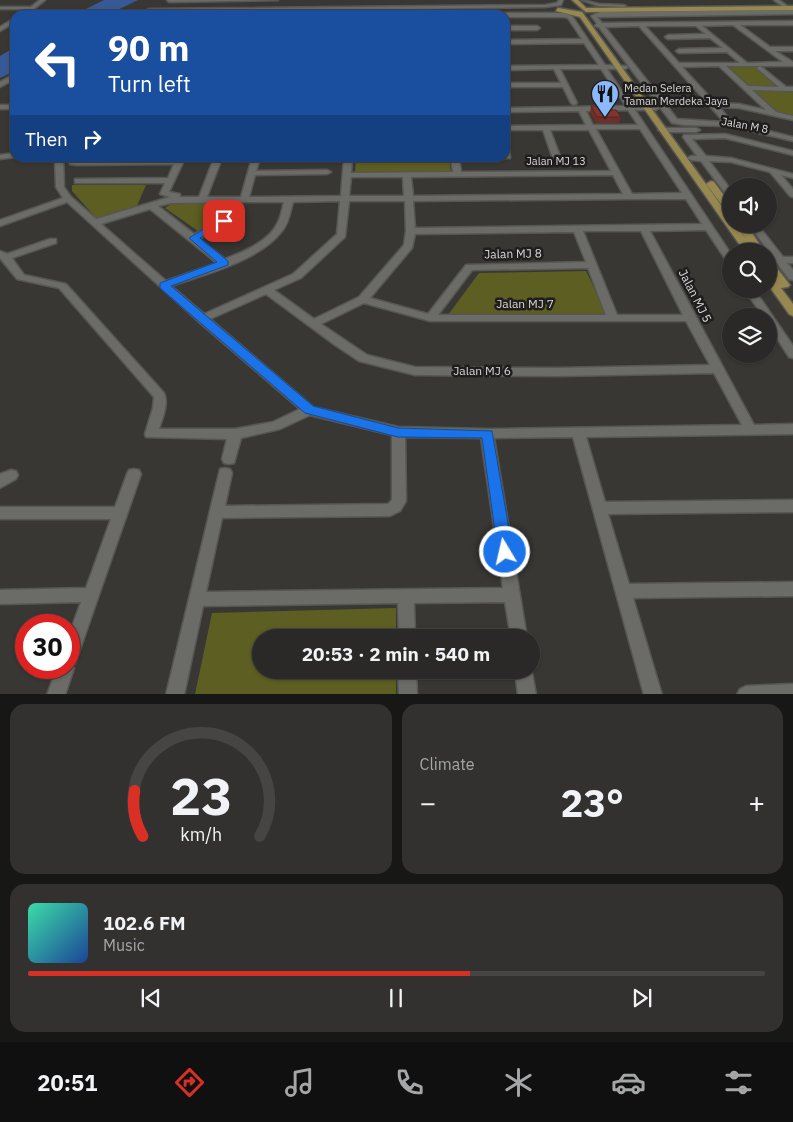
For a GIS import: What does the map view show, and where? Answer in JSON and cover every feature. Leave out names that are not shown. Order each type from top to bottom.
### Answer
[{"type":"main road","points":[[556,10],[566,7],[594,12],[602,9],[740,12],[791,8]]},
{"type":"main road","points":[[556,10],[574,12],[580,9],[791,8]]},
{"type":"main road","points":[[580,9],[598,25],[646,108],[743,243]]},
{"type":"main road","points":[[580,9],[621,67],[673,130],[691,158],[722,199]]},
{"type":"main road","points":[[777,276],[793,298]]},
{"type":"main road","points":[[777,289],[793,312]]},
{"type":"street","points":[[29,10],[43,0]]},
{"type":"street","points":[[169,1],[276,0]]},
{"type":"street","points":[[311,9],[312,0]]},
{"type":"street","points":[[431,0],[434,9]]},
{"type":"street","points":[[299,10],[550,6],[559,4],[561,0]]},
{"type":"street","points":[[584,0],[602,9]]},
{"type":"street","points":[[776,0],[791,8]]},
{"type":"street","points":[[0,8],[32,8]]},
{"type":"street","points":[[151,9],[192,10]]},
{"type":"street","points":[[434,9],[470,10]]},
{"type":"street","points":[[510,15],[531,15],[556,10]]},
{"type":"street","points":[[510,11],[541,12],[568,16],[722,248]]},
{"type":"street","points":[[756,24],[740,12],[595,15],[598,25],[674,120],[684,123],[730,124],[793,140]]},
{"type":"street","points":[[531,15],[543,41]]},
{"type":"street","points":[[782,23],[793,30]]},
{"type":"street","points":[[598,25],[793,23]]},
{"type":"street","points":[[697,24],[745,64]]},
{"type":"street","points":[[735,24],[791,64]]},
{"type":"street","points":[[641,25],[715,105],[730,124]]},
{"type":"street","points":[[510,28],[537,28]]},
{"type":"street","points":[[668,37],[712,36]]},
{"type":"street","points":[[510,42],[586,41]]},
{"type":"street","points":[[770,49],[793,49]]},
{"type":"street","points":[[679,51],[728,50]]},
{"type":"street","points":[[677,65],[791,64]]},
{"type":"street","points":[[721,65],[774,114]]},
{"type":"street","points":[[556,67],[574,103]]},
{"type":"street","points":[[510,68],[621,67]]},
{"type":"street","points":[[760,68],[784,88]]},
{"type":"street","points":[[510,85],[565,84]]},
{"type":"street","points":[[746,88],[793,89]]},
{"type":"street","points":[[510,103],[574,103],[656,108]]},
{"type":"street","points":[[510,110],[580,109],[627,105]]},
{"type":"street","points":[[715,105],[739,106],[793,118]]},
{"type":"street","points":[[580,109],[629,197]]},
{"type":"street","points":[[510,128],[642,127]]},
{"type":"street","points":[[546,128],[556,156]]},
{"type":"street","name":"Jalan M 8","points":[[662,130],[727,130],[793,146]]},
{"type":"street","points":[[722,183],[687,137],[725,136],[793,153]]},
{"type":"street","points":[[691,158],[724,159],[793,176]]},
{"type":"street","points":[[59,162],[60,187],[68,199],[164,286],[309,410],[398,432],[487,434],[793,429]]},
{"type":"street","points":[[73,162],[111,162]]},
{"type":"street","points":[[167,197],[171,180],[179,162]]},
{"type":"street","points":[[203,197],[216,162]]},
{"type":"street","points":[[245,196],[255,162]]},
{"type":"street","points":[[202,319],[297,276],[342,235],[348,162]]},
{"type":"street","points":[[456,162],[457,173]]},
{"type":"street","points":[[772,170],[793,194]]},
{"type":"street","points":[[252,173],[328,172]]},
{"type":"street","name":"Jalan MJ 13","points":[[346,175],[616,172]]},
{"type":"street","points":[[313,324],[363,299],[409,246],[412,231],[407,174]]},
{"type":"street","points":[[78,181],[171,180]]},
{"type":"street","points":[[94,223],[152,206],[167,197],[327,192]]},
{"type":"street","points":[[245,196],[289,199],[408,200],[687,196]]},
{"type":"street","points":[[0,223],[68,199]]},
{"type":"street","points":[[164,286],[246,254],[277,232],[281,227],[289,199]]},
{"type":"street","points":[[152,206],[224,263]]},
{"type":"street","points":[[194,238],[224,221],[228,212]]},
{"type":"street","points":[[412,231],[708,227]]},
{"type":"street","points":[[577,228],[614,318]]},
{"type":"street","name":"Jalan MJ 5","points":[[644,228],[750,429]]},
{"type":"street","points":[[760,233],[793,277]]},
{"type":"street","points":[[53,241],[3,255],[21,277],[62,286],[160,396],[159,408],[151,434],[235,434],[276,426],[309,410]]},
{"type":"street","points":[[780,260],[793,260]]},
{"type":"street","name":"Jalan MJ 8","points":[[430,318],[469,267],[591,265]]},
{"type":"street","name":"Jalan MJ 6","points":[[268,290],[363,358],[415,370],[559,372],[719,369]]},
{"type":"street","name":"Jalan MJ 7","points":[[363,299],[430,318],[690,318]]},
{"type":"street","points":[[777,330],[793,354]]},
{"type":"street","points":[[216,512],[390,510],[399,501],[398,432]]},
{"type":"street","points":[[578,433],[653,694]]},
{"type":"street","points":[[175,694],[235,434]]},
{"type":"street","points":[[487,434],[517,629]]},
{"type":"street","points":[[80,626],[134,474]]},
{"type":"street","points":[[600,508],[793,506]]},
{"type":"street","points":[[0,512],[121,513]]},
{"type":"street","points":[[624,591],[793,589]]},
{"type":"street","points":[[0,597],[91,595]]},
{"type":"street","points":[[197,599],[512,595]]},
{"type":"street","points":[[406,596],[407,629]]},
{"type":"street","points":[[56,694],[61,679]]},
{"type":"street","points":[[407,679],[408,694]]},
{"type":"street","points":[[525,679],[527,694]]},
{"type":"street","points":[[746,694],[793,693]]},
{"type":"shaded area","points":[[754,65],[778,87],[750,87],[727,66]]},
{"type":"shaded area","points":[[752,89],[793,90],[793,117],[776,113]]},
{"type":"shaded area","points":[[356,162],[450,162],[451,173],[355,173]]},
{"type":"shaded area","points":[[72,185],[146,185],[136,208],[97,219],[72,191]]},
{"type":"shaded area","points":[[220,203],[219,219],[198,231],[165,208],[171,204]]},
{"type":"shaded area","points":[[586,271],[607,315],[448,315],[479,273]]},
{"type":"shaded area","points":[[396,608],[396,629],[252,629],[252,679],[396,679],[396,694],[195,694],[212,613]]},
{"type":"water","points":[[104,0],[138,0],[117,10],[84,10]]},
{"type":"water","points":[[10,50],[10,73],[0,78],[0,56]]},
{"type":"building","points":[[591,106],[602,106],[604,110],[616,110],[621,117],[597,117]]},
{"type":"place","name":"Medan Selera Taman Merdeka Jaya","points":[[605,118]]},
{"type":"route","points":[[224,221],[194,238],[224,263],[164,286],[309,410],[398,432],[487,434],[505,552]]}]
